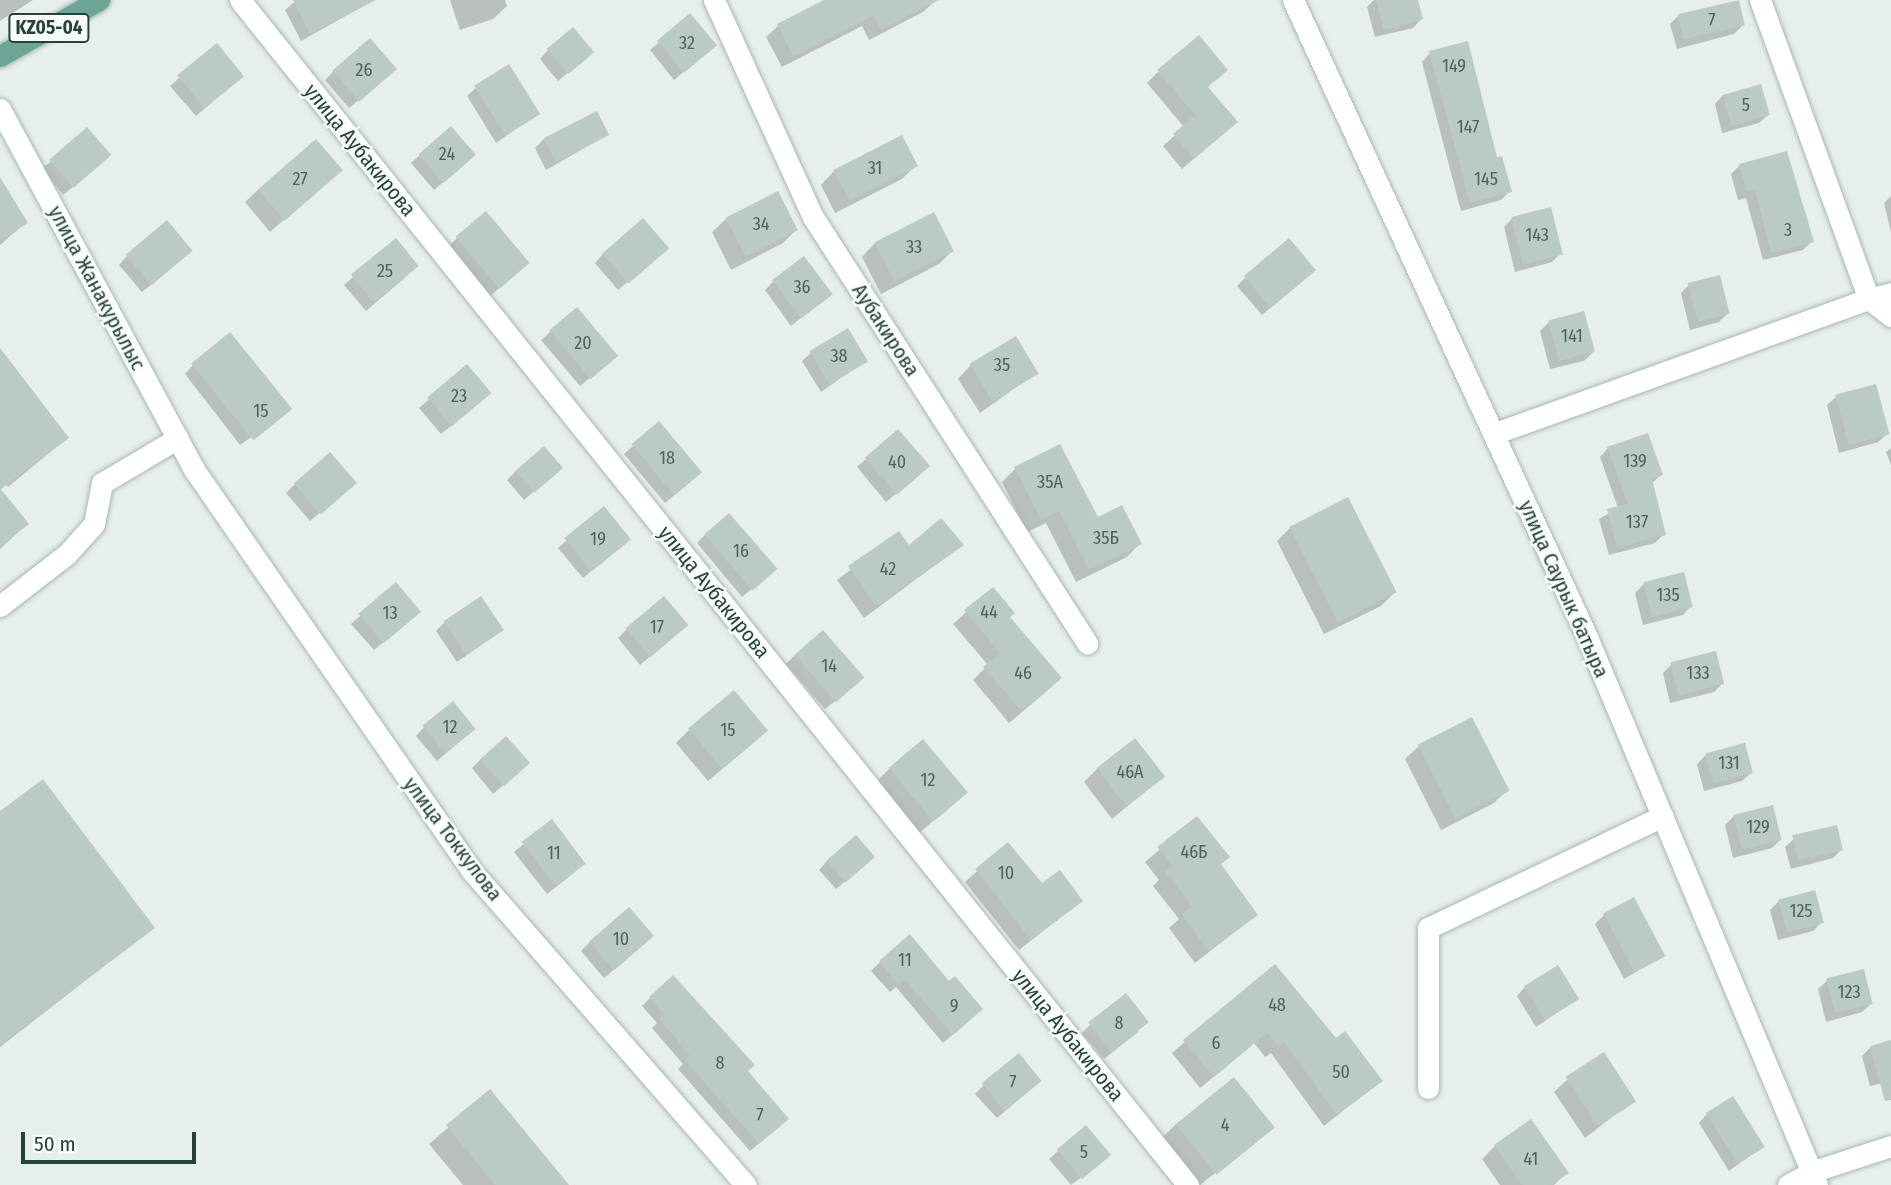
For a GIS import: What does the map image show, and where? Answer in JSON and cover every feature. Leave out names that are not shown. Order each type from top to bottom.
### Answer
[{"type":"main road","name":"KZ05-04","points":[[0,56],[99,0]]},
{"type":"street","name":"улица Аубакирова","points":[[240,0],[1188,1185]]},
{"type":"street","name":"Аубакирова","points":[[714,0],[813,217],[1087,643]]},
{"type":"street","name":"улица Саурык батыра","points":[[1293,0],[1493,434],[1663,816],[1814,1178]]},
{"type":"street","points":[[1760,0],[1870,299],[1891,316]]},
{"type":"street","name":"улица Жанакурылыс","points":[[0,109],[193,468]]},
{"type":"street","points":[[1493,434],[1891,293]]},
{"type":"street","points":[[0,606],[67,554],[94,524],[102,483],[178,438]]},
{"type":"street","name":"улица Токкулова","points":[[193,468],[471,870],[746,1185]]},
{"type":"street","points":[[1428,1088],[1428,928],[1663,816]]},
{"type":"street","points":[[1788,1185],[1814,1178],[1891,1146]]},
{"type":"building","points":[[293,0],[376,0],[310,34]]},
{"type":"building","points":[[824,0],[939,0],[881,30],[874,16],[793,57],[777,24]]},
{"type":"building","points":[[1376,0],[1418,0],[1423,19],[1384,30]]},
{"type":"building","points":[[1739,0],[1745,25],[1683,40],[1678,14]]},
{"type":"building","points":[[690,13],[717,45],[684,73],[657,41]]},
{"type":"building","points":[[573,27],[594,52],[568,74],[547,49]]},
{"type":"building","points":[[1199,35],[1228,70],[1208,87],[1238,122],[1194,159],[1173,134],[1195,115],[1157,70]]},
{"type":"building","points":[[370,38],[397,69],[359,102],[332,71]]},
{"type":"building","points":[[1468,41],[1497,157],[1502,156],[1512,192],[1470,203],[1429,51]]},
{"type":"building","points":[[217,43],[244,76],[204,109],[177,75]]},
{"type":"building","points":[[509,64],[540,114],[505,136],[474,86]]},
{"type":"building","points":[[1761,84],[1770,115],[1731,126],[1723,95]]},
{"type":"building","points":[[597,111],[609,135],[556,162],[544,138]]},
{"type":"building","points":[[451,126],[476,155],[443,183],[419,154]]},
{"type":"building","points":[[87,127],[111,155],[74,188],[49,160]]},
{"type":"building","points":[[902,135],[918,166],[849,201],[833,170]]},
{"type":"building","points":[[316,139],[343,170],[285,220],[258,190]]},
{"type":"building","points":[[1787,151],[1814,242],[1771,253],[1755,190],[1747,192],[1739,164]]},
{"type":"building","points":[[0,177],[28,223],[0,240]]},
{"type":"building","points":[[778,191],[798,230],[745,257],[725,218]]},
{"type":"building","points":[[1551,207],[1563,255],[1523,264],[1511,217]]},
{"type":"building","points":[[486,211],[530,263],[499,289],[455,237]]},
{"type":"building","points":[[934,212],[954,251],[894,282],[874,242]]},
{"type":"building","points":[[643,218],[669,248],[628,284],[602,253]]},
{"type":"building","points":[[167,220],[193,251],[151,285],[126,255]]},
{"type":"building","points":[[396,238],[419,266],[374,302],[351,275]]},
{"type":"building","points":[[1289,238],[1316,270],[1271,308],[1244,276]]},
{"type":"building","points":[[804,256],[833,294],[801,318],[772,280]]},
{"type":"building","points":[[1720,275],[1730,314],[1698,322],[1688,283]]},
{"type":"building","points":[[577,307],[618,356],[591,379],[549,330]]},
{"type":"building","points":[[1584,311],[1595,352],[1559,361],[1548,321]]},
{"type":"building","points":[[848,328],[868,361],[830,385],[809,351]]},
{"type":"building","points":[[230,332],[292,409],[253,440],[191,363]]},
{"type":"building","points":[[1016,336],[1039,374],[992,402],[970,364]]},
{"type":"building","points":[[0,348],[69,438],[1,489],[29,524],[0,547]]},
{"type":"building","points":[[467,364],[491,393],[452,427],[427,397]]},
{"type":"building","points":[[1876,384],[1889,434],[1849,445],[1835,395]]},
{"type":"building","points":[[659,421],[702,472],[674,495],[631,444]]},
{"type":"building","points":[[898,429],[930,466],[897,495],[865,458]]},
{"type":"building","points":[[1648,433],[1663,475],[1652,479],[1666,535],[1617,547],[1607,509],[1628,504],[1607,447]]},
{"type":"building","points":[[1060,444],[1098,517],[1122,505],[1142,544],[1089,570],[1059,511],[1041,520],[1014,467]]},
{"type":"building","points":[[544,446],[563,468],[534,493],[515,471]]},
{"type":"building","points":[[330,452],[357,483],[321,514],[294,483]]},
{"type":"building","points":[[1348,497],[1397,592],[1338,622],[1289,527]]},
{"type":"building","points":[[604,506],[631,539],[591,572],[564,538]]},
{"type":"building","points":[[729,513],[778,569],[753,590],[704,535]]},
{"type":"building","points":[[941,518],[964,545],[876,607],[848,566],[899,531],[909,545]]},
{"type":"building","points":[[1684,572],[1693,607],[1652,617],[1643,582]]},
{"type":"building","points":[[396,582],[421,612],[384,643],[358,613]]},
{"type":"building","points":[[993,587],[1015,613],[1010,617],[1062,678],[1022,712],[983,667],[1000,653],[964,610]]},
{"type":"building","points":[[481,596],[504,630],[467,655],[444,621]]},
{"type":"building","points":[[664,596],[688,625],[650,657],[626,628]]},
{"type":"building","points":[[823,630],[864,678],[836,702],[794,655]]},
{"type":"building","points":[[1716,651],[1724,684],[1679,695],[1670,662]]},
{"type":"building","points":[[734,690],[768,731],[722,769],[688,729]]},
{"type":"building","points":[[453,701],[476,729],[445,754],[423,726]]},
{"type":"building","points":[[1472,717],[1510,791],[1455,819],[1418,745]]},
{"type":"building","points":[[506,736],[530,763],[504,786],[480,759]]},
{"type":"building","points":[[1135,738],[1165,777],[1127,807],[1096,768]]},
{"type":"building","points":[[923,739],[968,793],[934,822],[889,768]]},
{"type":"building","points":[[1745,743],[1753,773],[1713,784],[1705,754]]},
{"type":"building","points":[[43,779],[155,928],[0,1045],[0,811]]},
{"type":"building","points":[[1773,805],[1782,840],[1742,850],[1733,815]]},
{"type":"building","points":[[1197,816],[1230,857],[1221,864],[1258,915],[1209,951],[1181,914],[1192,906],[1165,871],[1172,866],[1157,847]]},
{"type":"building","points":[[552,819],[586,864],[555,887],[522,842]]},
{"type":"building","points":[[1837,825],[1843,850],[1798,861],[1792,835]]},
{"type":"building","points":[[856,835],[875,857],[846,882],[827,861]]},
{"type":"building","points":[[1008,842],[1042,883],[1060,870],[1083,901],[1031,940],[975,869]]},
{"type":"building","points":[[1815,890],[1824,923],[1787,933],[1778,900]]},
{"type":"building","points":[[1634,897],[1665,956],[1635,973],[1603,913]]},
{"type":"building","points":[[629,907],[654,936],[614,970],[589,942]]},
{"type":"building","points":[[910,934],[949,981],[955,976],[983,1009],[953,1035],[905,980],[899,985],[879,961]]},
{"type":"building","points":[[1275,964],[1336,1038],[1345,1031],[1383,1081],[1337,1115],[1284,1042],[1278,1047],[1267,1033],[1214,1077],[1183,1040]]},
{"type":"building","points":[[1558,965],[1579,999],[1545,1020],[1524,986]]},
{"type":"building","points":[[1864,969],[1873,1004],[1835,1013],[1826,978]]},
{"type":"building","points":[[673,975],[755,1065],[748,1071],[789,1119],[759,1144],[685,1060],[690,1056],[659,1018],[664,1014],[649,997]]},
{"type":"building","points":[[1126,993],[1149,1022],[1111,1052],[1088,1023]]},
{"type":"building","points":[[1891,1040],[1891,1100],[1885,1101],[1870,1046]]},
{"type":"building","points":[[1604,1052],[1636,1101],[1598,1127],[1565,1077]]},
{"type":"building","points":[[1019,1053],[1042,1081],[1004,1111],[982,1083]]},
{"type":"building","points":[[1234,1077],[1275,1128],[1217,1175],[1176,1124]]},
{"type":"building","points":[[490,1089],[569,1185],[495,1185],[446,1125]]},
{"type":"building","points":[[1733,1096],[1765,1147],[1738,1164],[1706,1113]]},
{"type":"building","points":[[1531,1119],[1569,1173],[1551,1185],[1522,1185],[1494,1145]]},
{"type":"building","points":[[1086,1125],[1111,1155],[1082,1179],[1057,1149]]}]
